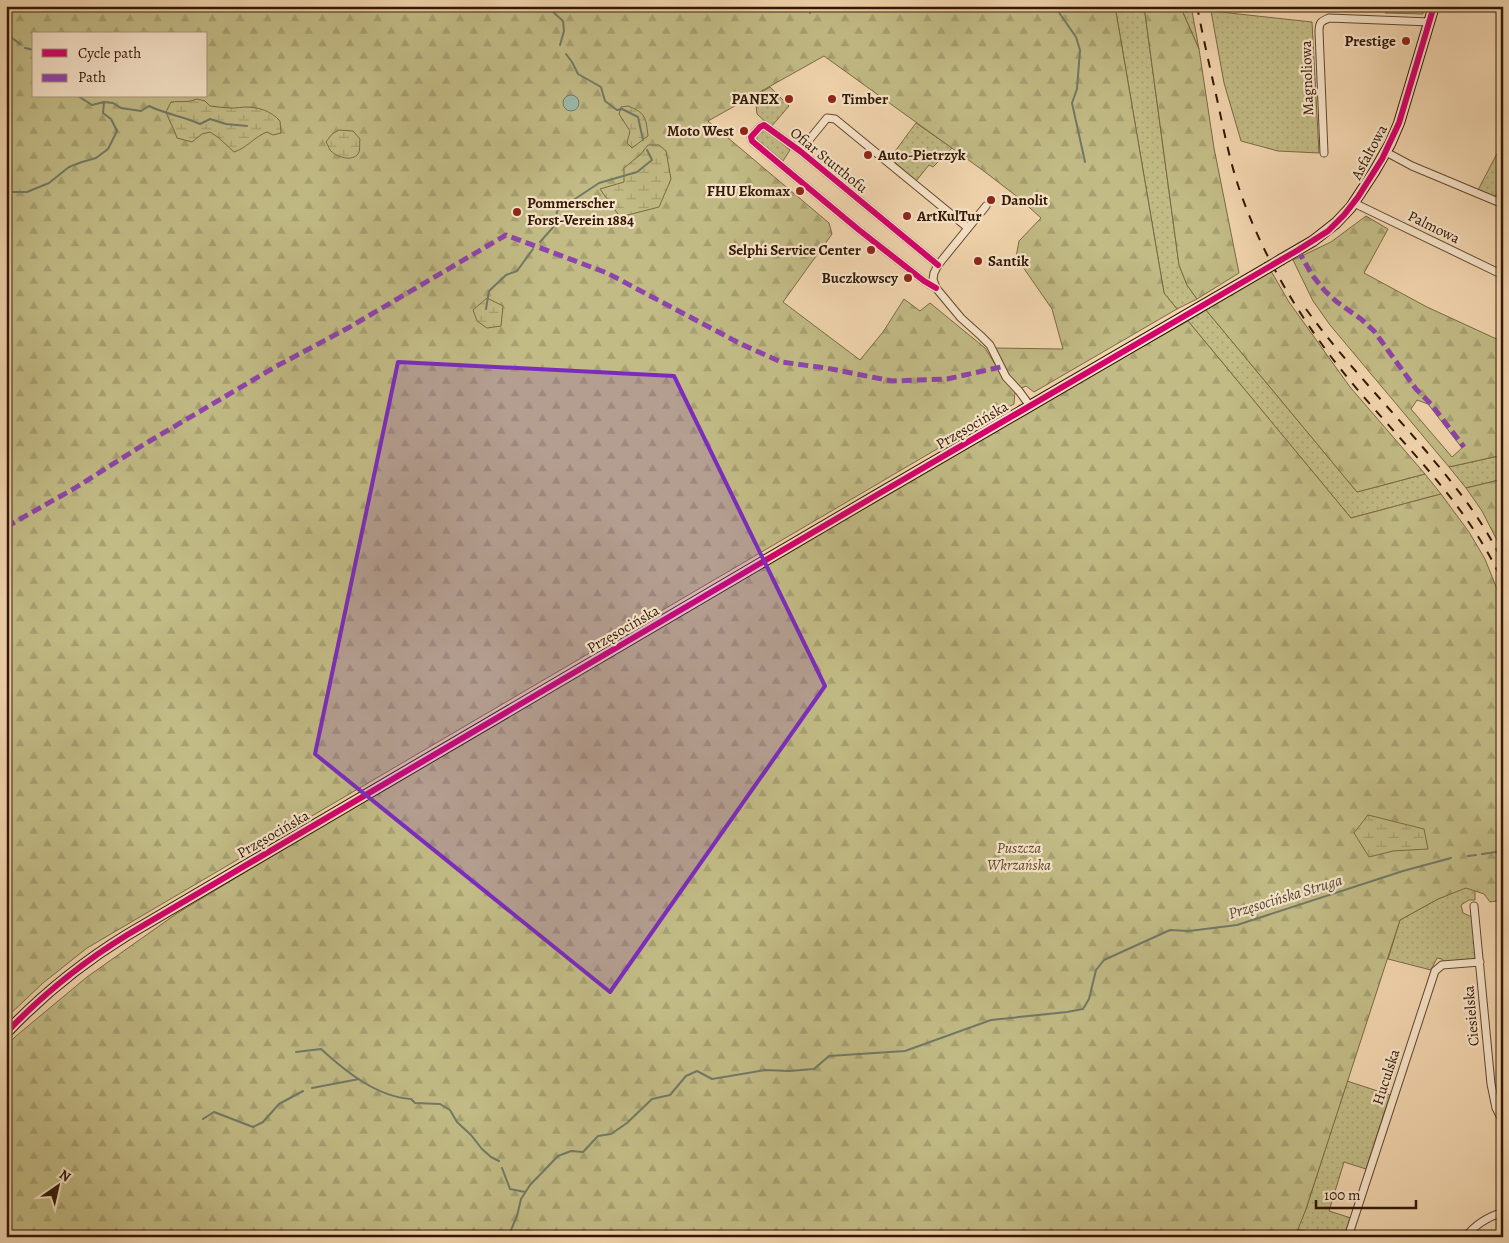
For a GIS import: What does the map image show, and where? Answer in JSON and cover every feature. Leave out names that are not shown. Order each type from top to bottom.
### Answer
[{"type":"street","name":"Asfaltowa","points":[[1267,268],[1328,231],[1344,216],[1354,203],[1386,152],[1399,123],[1434,6]]},
{"type":"street","name":"Magnoliowa","points":[[1324,153],[1319,25],[1321,21],[1329,18],[1430,22]]},
{"type":"street","name":"Ofiar Stutthofu","points":[[800,152],[827,118],[835,119],[968,228]]},
{"type":"street","name":"Ofiar Stutthofu","points":[[938,265],[800,152],[764,125],[760,126],[751,138],[752,141],[852,224],[924,281],[936,288],[961,318],[990,345],[1006,377],[1030,406]]},
{"type":"street","points":[[1386,152],[1412,166],[1503,204]]},
{"type":"street","name":"Palmowa","points":[[1354,203],[1503,275]]},
{"type":"street","points":[[936,288],[933,279],[938,265],[986,206]]},
{"type":"street","name":"Przęsocińska","points":[[6,1033],[52,989],[87,961],[115,942],[1267,268]]},
{"type":"street","name":"Ciesielska","points":[[1474,906],[1491,1084],[1496,1108],[1503,1122]]},
{"type":"street","name":"Huculska","points":[[1348,1237],[1435,971],[1442,965],[1480,962]]},
{"type":"street","points":[[1466,1237],[1475,1226],[1503,1212]]},
{"type":"highlighted area","points":[[398,362],[674,376],[825,686],[610,992],[315,754]]},
{"type":"green space","points":[[6,6],[1115,6],[1164,293],[1177,309],[1034,392],[1026,386],[1022,388],[1012,380],[994,348],[1063,349],[1052,309],[1016,257],[1019,241],[1041,218],[1019,198],[824,56],[708,121],[829,223],[832,234],[783,302],[860,360],[883,332],[904,299],[920,311],[930,303],[985,348],[1005,380],[1015,391],[1014,404],[978,423],[966,432],[87,948],[43,983],[6,1018]]},
{"type":"green space","points":[[1115,6],[1144,6],[1179,265],[1187,285],[1197,299],[1177,309],[1164,293]]},
{"type":"green space","points":[[1144,6],[1180,6],[1199,49],[1214,148],[1239,273],[1197,299],[1187,285],[1179,265]]},
{"type":"green space","points":[[1180,6],[1191,6],[1199,49]]},
{"type":"green space","points":[[1386,6],[1424,6],[1423,14],[1385,13]]},
{"type":"green space","points":[[1211,11],[1312,22],[1319,153],[1278,151],[1241,141],[1224,83]]},
{"type":"green space","points":[[770,87],[789,106],[771,127],[757,114],[755,96]]},
{"type":"green space","points":[[197,99],[205,101],[210,106],[250,107],[264,110],[280,121],[281,133],[273,135],[267,132],[234,152],[210,132],[202,134],[192,142],[177,138],[166,112],[171,102]]},
{"type":"green space","points":[[628,106],[642,114],[647,125],[648,136],[632,148],[627,143],[630,131],[619,114],[621,107]]},
{"type":"green space","points":[[916,123],[952,148],[933,167],[929,165],[916,181],[890,158]]},
{"type":"green space","points":[[763,128],[790,150],[783,161],[755,138]]},
{"type":"green space","points":[[339,130],[353,131],[360,139],[359,152],[354,157],[343,157],[330,150],[326,142],[332,134]]},
{"type":"green space","points":[[1503,142],[1503,181],[1495,197],[1478,190]]},
{"type":"green space","points":[[648,145],[659,145],[666,151],[671,179],[659,207],[620,217],[600,189],[624,182],[624,168],[640,155]]},
{"type":"green space","points":[[1366,216],[1388,229],[1364,273],[1427,307],[1503,342],[1503,455],[1449,467],[1330,325],[1313,301],[1293,260],[1331,242]],"holes":[[[1417,400],[1428,404],[1462,448],[1452,457],[1411,409]]]},
{"type":"green space","points":[[1271,271],[1289,302],[1350,387],[1425,474],[1357,492],[1206,310]]},
{"type":"green space","points":[[487,298],[503,306],[501,326],[487,328],[477,321],[473,310]]},
{"type":"green space","points":[[1206,310],[1357,492],[1425,474],[1441,494],[1351,518],[1188,321]]},
{"type":"green space","name":"Puszcza Wkrzańska","points":[[1188,321],[1351,518],[1441,494],[1469,532],[1485,559],[1503,604],[1503,900],[1490,902],[1484,894],[1466,888],[1438,899],[1400,920],[1306,1209],[1295,1237],[6,1237],[6,1046],[87,977],[176,914],[446,751],[1036,406]]},
{"type":"green space","points":[[1503,455],[1503,479],[1466,488],[1449,467]]},
{"type":"green space","points":[[1503,479],[1503,552],[1482,511],[1466,488]]},
{"type":"green space","points":[[1368,815],[1424,829],[1428,849],[1393,851],[1369,857],[1354,833]]},
{"type":"green space","points":[[1466,887],[1475,890],[1475,900],[1469,900],[1461,905],[1463,913],[1472,917],[1476,959],[1444,962],[1442,959],[1437,958],[1431,970],[1388,959],[1400,920],[1438,899]]},
{"type":"green space","points":[[1347,1081],[1390,1095],[1366,1169],[1344,1162],[1329,1211],[1351,1218],[1344,1237],[1322,1237],[1297,1229],[1306,1209]]},
{"type":"shaded area","points":[[571,95],[579,103],[571,111],[563,103]]},
{"type":"waterway","points":[[808,6],[810,13]]},
{"type":"waterway","points":[[1061,6],[1058,11],[1076,37],[1080,50],[1077,89],[1072,103],[1085,162]]},
{"type":"waterway","points":[[552,11],[563,21],[564,31],[560,45]]},
{"type":"waterway","points":[[8,35],[20,44]]},
{"type":"waterway","points":[[25,48],[32,50]]},
{"type":"waterway","points":[[566,54],[578,74],[601,87],[605,101],[617,110],[622,109],[638,117],[643,140]]},
{"type":"waterway","points":[[6,192],[27,192],[49,183],[69,167],[96,158],[108,149],[117,131],[111,119],[103,113],[104,102],[92,105],[81,98]]},
{"type":"waterway","points":[[104,102],[113,103],[121,108],[141,111],[149,106],[200,124],[210,119],[226,124],[247,126]]},
{"type":"waterway","points":[[540,242],[556,224],[557,211],[599,183],[637,172],[652,160],[647,150]]},
{"type":"waterway","points":[[486,309],[489,291],[506,275],[517,271],[533,249]]},
{"type":"waterway","name":"Przęsocińska Struga","points":[[1482,854],[1503,851]]},
{"type":"waterway","name":"Przęsocińska Struga","points":[[1468,856],[1476,855]]},
{"type":"waterway","name":"Przęsocińska Struga","points":[[508,1237],[517,1216],[521,1199],[530,1185],[558,1156],[571,1151],[583,1152],[598,1136],[611,1134],[627,1123],[652,1099],[670,1095],[686,1076],[697,1071],[712,1079],[765,1070],[814,1069],[829,1056],[905,1051],[991,1020],[1083,1009],[1089,999],[1096,970],[1104,960],[1170,930],[1189,931],[1237,925],[1403,871],[1451,858]]},
{"type":"waterway","points":[[296,1052],[321,1049],[340,1066],[374,1088],[398,1097],[411,1099],[415,1103],[440,1104],[450,1110],[457,1122],[482,1149],[499,1161]]},
{"type":"waterway","points":[[312,1088],[359,1079]]},
{"type":"waterway","points":[[203,1119],[214,1112],[253,1127],[263,1122],[279,1104],[303,1091]]},
{"type":"waterway","points":[[502,1168],[510,1189],[525,1192]]},
{"type":"railway","points":[[1197,6],[1234,171],[1249,216],[1269,259],[1292,300],[1332,358],[1354,386],[1425,466],[1468,522],[1487,551],[1503,583]]},
{"type":"railway","points":[[1306,309],[1334,346],[1426,451],[1458,491],[1478,518],[1503,563]]},
{"type":"marked path","points":[[6,527],[75,488],[143,445],[275,367],[348,328],[506,235],[607,273],[741,344],[781,362],[826,368],[892,381],[947,379],[1001,367]]},
{"type":"marked path","points":[[1298,250],[1312,275],[1325,291],[1374,331],[1416,389],[1431,404],[1464,447]]},
{"type":"cycle path","points":[[6,1033],[34,1005],[64,980],[95,956],[127,935],[1328,231],[1358,197],[1382,159],[1399,123],[1434,6]]},
{"type":"cycle path","points":[[936,288],[924,281],[859,230],[752,141],[751,137],[764,125],[800,151],[938,265]]},
{"type":"place","name":"Prestige","points":[[1406,41]]},
{"type":"place","name":"PANEX","points":[[789,99]]},
{"type":"place","name":"Timber","points":[[832,99]]},
{"type":"place","name":"Moto West","points":[[744,131]]},
{"type":"place","name":"Auto-Pietrzyk","points":[[868,155]]},
{"type":"place","name":"FHU Ekomax","points":[[800,191]]},
{"type":"place","name":"Danolit","points":[[991,200]]},
{"type":"place","name":"Pommerscher Forst-Verein 1884","points":[[517,212]]},
{"type":"place","name":"ArtKulTur","points":[[907,216]]},
{"type":"place","name":"Selphi Service Center","points":[[871,250]]},
{"type":"place","name":"Santik","points":[[978,261]]},
{"type":"place","name":"Buczkowscy","points":[[908,278]]}]
